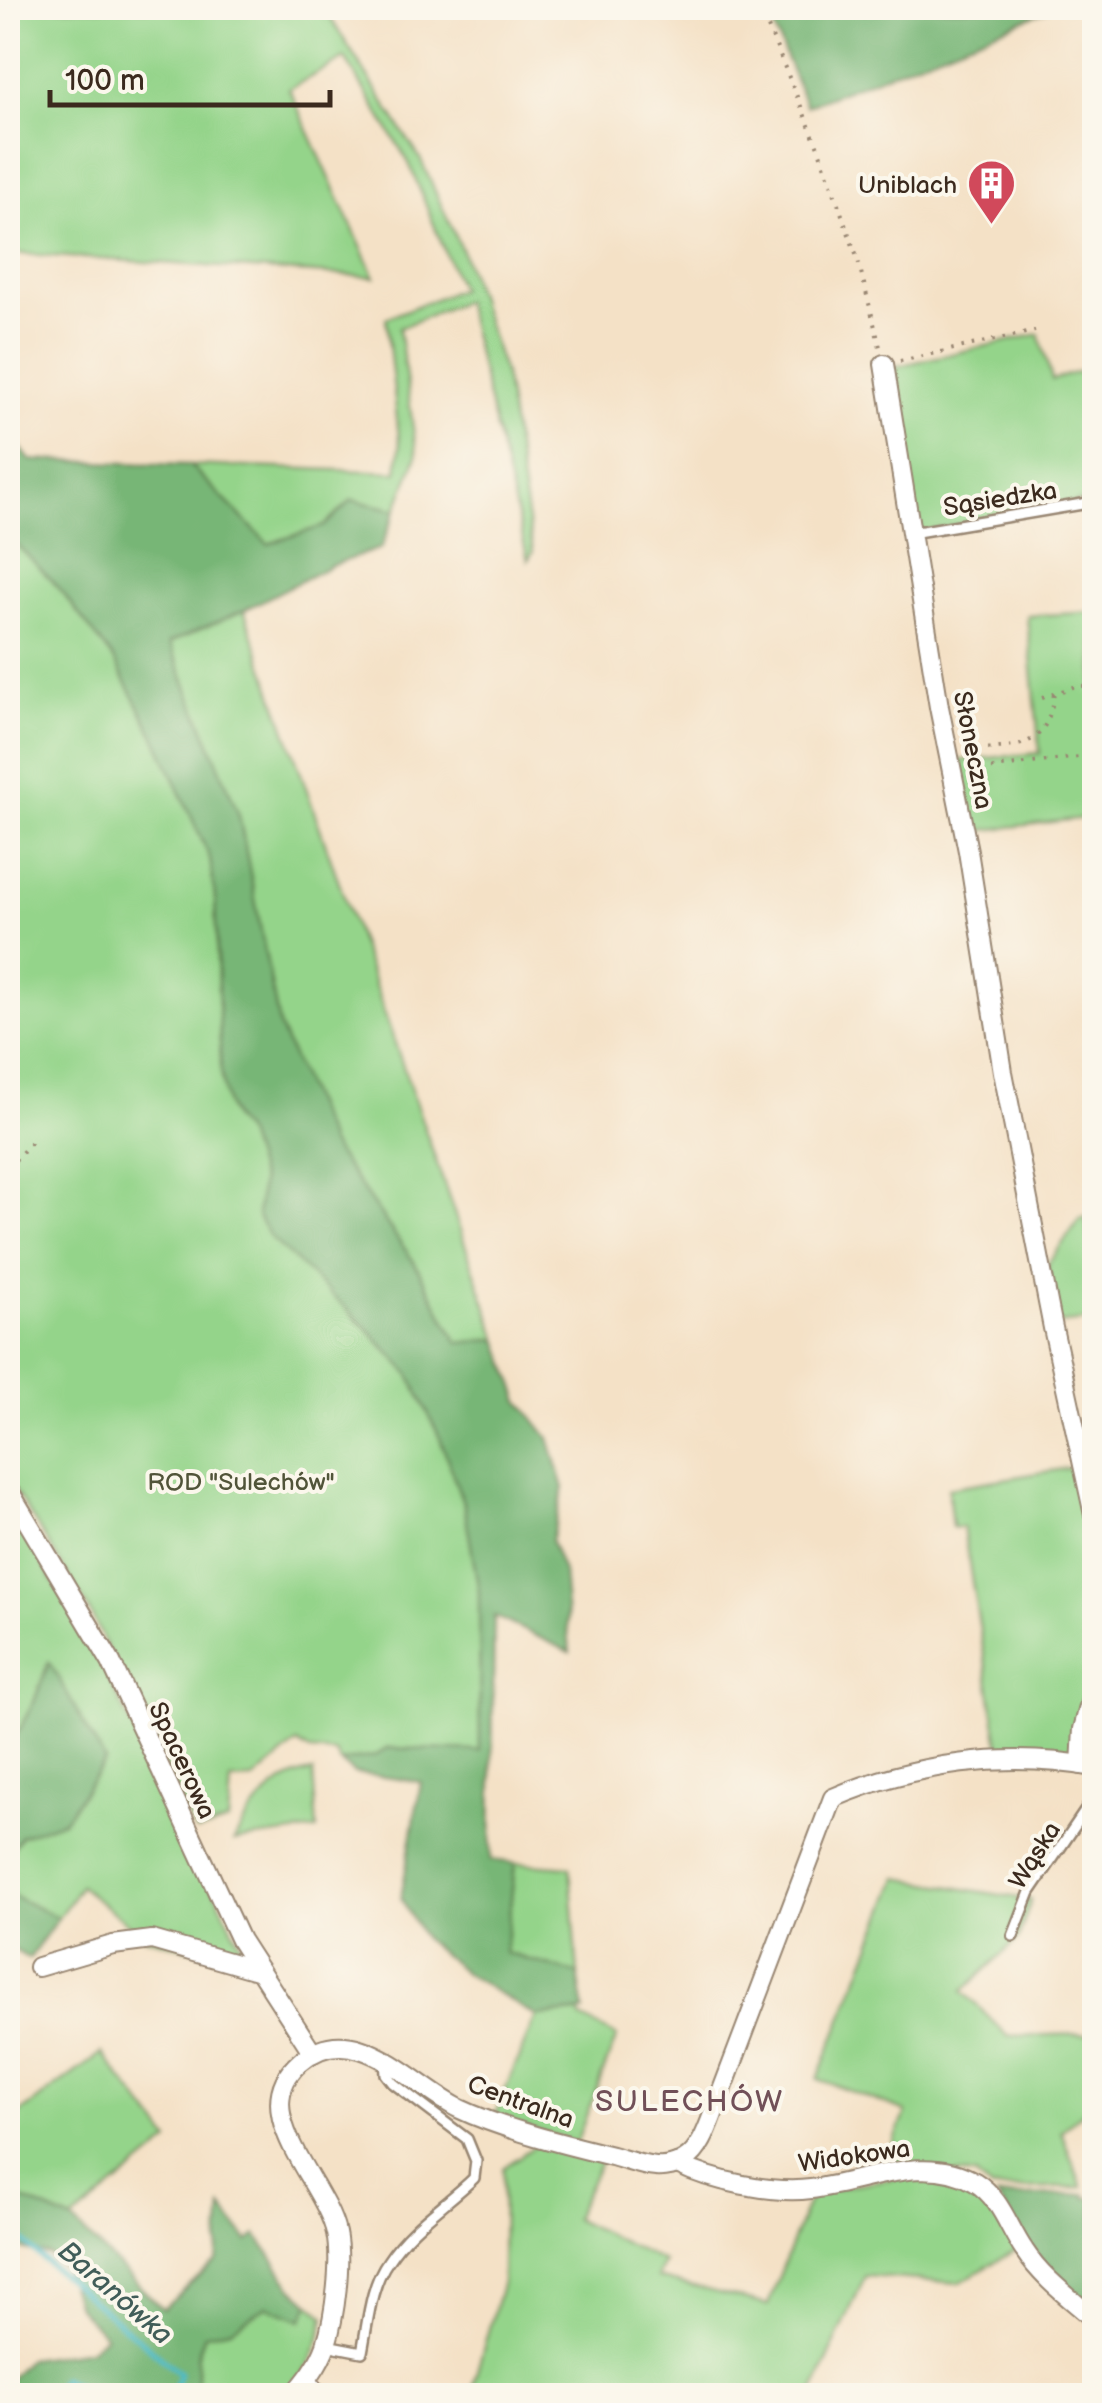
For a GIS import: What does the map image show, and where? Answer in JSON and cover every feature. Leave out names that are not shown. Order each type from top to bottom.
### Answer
[{"type":"street","name":"Słoneczna","points":[[884,364],[1014,1126],[1094,1515]]},
{"type":"street","name":"Spacerowa","points":[[8,1489],[111,1662],[240,1940],[313,2054]]},
{"type":"street","points":[[677,2164],[697,2148],[718,2101],[833,1798],[910,1772],[988,1760],[1088,1766],[1085,1719],[1094,1688]]},
{"type":"street","points":[[38,1967],[113,1945],[152,1940],[260,1971]]},
{"type":"street","name":"Centralna","points":[[313,2054],[322,2048],[342,2046],[370,2052],[460,2109],[565,2144],[659,2168],[677,2164]]},
{"type":"street","points":[[292,2396],[310,2376],[326,2345],[339,2263],[336,2232],[326,2203],[296,2157],[283,2127],[280,2095],[288,2075],[313,2054]]},
{"type":"street","name":"Widokowa","points":[[677,2164],[698,2175],[785,2189],[810,2190],[912,2170],[942,2172],[973,2181],[990,2194],[1043,2275],[1094,2319]]},
{"type":"lane","name":"Sąsiedzka","points":[[912,533],[1094,502]]},
{"type":"lane","name":"Wąska","points":[[1013,1936],[1030,1892],[1094,1798]]},
{"type":"lane","points":[[326,2345],[362,2352],[376,2285],[387,2261],[438,2208],[474,2178],[476,2161],[467,2139],[393,2083],[386,2074],[385,2061]]},
{"type":"lane","points":[[310,2376],[323,2396]]},
{"type":"path","points":[[760,8],[818,147],[858,260],[884,364],[1035,331]]},
{"type":"path","points":[[1042,698],[1094,685]]},
{"type":"path","points":[[948,752],[1027,744],[1048,723],[1054,693]]},
{"type":"path","points":[[952,774],[1094,755]]},
{"type":"path","points":[[8,1168],[34,1139]]},
{"type":"green space","points":[[8,8],[324,8],[421,160],[462,251],[504,373],[533,552],[528,560],[464,301],[399,328],[417,456],[396,510],[352,500],[324,526],[268,544],[190,465],[397,472],[400,447],[386,318],[460,289],[409,163],[345,58],[289,89],[375,277],[8,253]]},
{"type":"green space","points":[[789,8],[1053,8],[806,106],[769,16]]},
{"type":"green space","points":[[1039,334],[1052,380],[1094,367],[1094,499],[917,533],[889,368]]},
{"type":"green space","points":[[8,432],[30,460],[190,465],[268,544],[324,526],[352,500],[396,510],[381,548],[330,566],[169,643],[239,815],[279,1026],[330,1144],[414,1262],[458,1343],[498,1339],[520,1401],[549,1438],[564,1488],[551,1541],[563,1572],[570,1652],[494,1616],[491,1860],[515,1863],[505,1953],[578,1974],[584,2011],[536,2016],[466,1974],[424,1939],[401,1898],[421,1782],[354,1773],[340,1762],[375,1756],[388,1748],[480,1751],[479,1591],[464,1505],[440,1438],[409,1373],[271,1238],[257,1215],[261,1181],[246,1134],[227,1104],[221,1071],[210,858],[157,740],[113,658],[57,586],[18,546],[8,541]]},
{"type":"green space","name":"ROD \"Sulechów\"","points":[[8,541],[18,546],[57,586],[113,658],[157,740],[210,858],[221,1071],[227,1104],[246,1134],[261,1181],[258,1215],[409,1373],[440,1438],[464,1505],[479,1591],[480,1752],[388,1748],[375,1756],[340,1762],[336,1753],[310,1751],[297,1743],[254,1780],[231,1781],[228,1822],[196,1832],[86,1604],[8,1480]]},
{"type":"green space","points":[[244,610],[498,1339],[458,1343],[414,1262],[330,1144],[279,1026],[239,815],[169,642]]},
{"type":"green space","points":[[1094,612],[1094,817],[968,832],[954,761],[1040,753],[1027,616]]},
{"type":"green space","points":[[1086,1217],[1094,1256],[1094,1320],[1058,1324],[1047,1265],[1080,1219]]},
{"type":"green space","points":[[1081,1466],[1094,1536],[1094,1677],[1084,1704],[1078,1760],[1001,1757],[963,1528],[952,1527],[948,1488]]},
{"type":"green space","points":[[8,1505],[97,1655],[251,1965],[145,1937],[80,1886],[58,1918],[15,1897],[8,1888],[8,1855],[21,1836],[63,1821],[105,1761],[48,1664],[34,1702],[8,1750]]},
{"type":"green space","points":[[49,1662],[105,1761],[63,1821],[21,1836],[8,1855],[8,1750],[34,1702]]},
{"type":"green space","points":[[313,1772],[317,1830],[234,1841],[265,1796],[287,1780]]},
{"type":"green space","points":[[515,1863],[570,1867],[578,1974],[505,1953]]},
{"type":"green space","points":[[898,1878],[1031,1900],[1018,1939],[963,1991],[1007,2036],[1089,2034],[1094,2001],[1094,2102],[1061,2131],[1082,2187],[992,2190],[975,2176],[884,2169],[906,2112],[818,2079]]},
{"type":"green space","points":[[8,1888],[15,1897],[58,1918],[29,1959],[8,1946]]},
{"type":"green space","points":[[580,2012],[581,2018],[617,2036],[576,2143],[494,2117],[536,2016]]},
{"type":"green space","points":[[102,2053],[170,2141],[72,2221],[8,2193],[8,2122]]},
{"type":"green space","points":[[540,2142],[601,2160],[573,2218],[664,2262],[657,2278],[768,2305],[811,2194],[901,2177],[948,2178],[985,2196],[1018,2249],[959,2283],[865,2276],[812,2395],[470,2396],[502,2281],[503,2168]]},
{"type":"green space","points":[[8,2193],[72,2221],[163,2309],[217,2261],[222,2207],[248,2241],[257,2235],[291,2286],[310,2303],[302,2320],[267,2306],[231,2329],[205,2334],[197,2357],[194,2395],[8,2395],[8,2380],[28,2359],[89,2350],[105,2336],[77,2306],[64,2267],[49,2255],[8,2246]]},
{"type":"green space","points":[[1085,2194],[1086,2198],[1094,2198],[1094,2312],[1048,2274],[997,2197]]},
{"type":"green space","points":[[310,2303],[325,2316],[323,2328],[312,2358],[286,2395],[194,2396],[197,2357],[205,2334],[231,2329],[267,2306],[302,2320]]},
{"type":"waterway","name":"Baranówka","points":[[8,2226],[180,2373],[171,2396]]},
{"type":"waterway","name":"Baranówka","points":[[52,2396],[62,2378],[97,2396]]},
{"type":"place","name":"Uniblach","points":[[992,226]]},
{"type":"district","name":"SULECHÓW","points":[[690,2101]]}]
